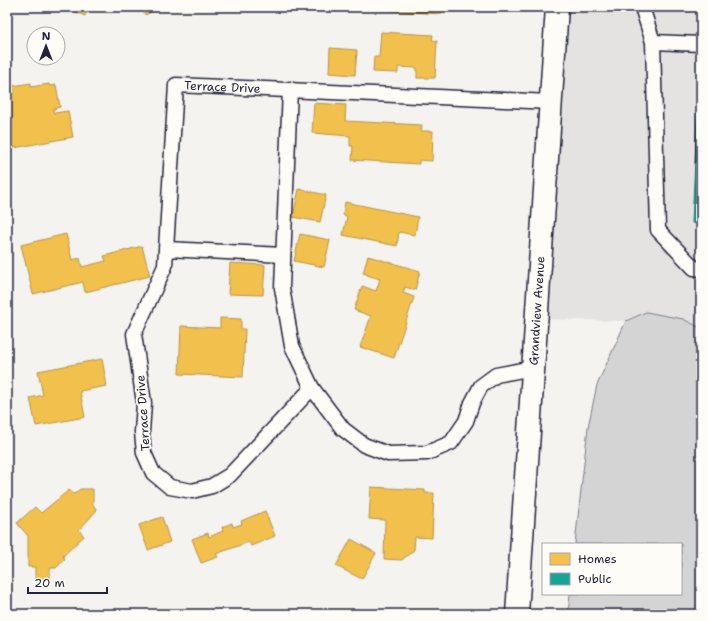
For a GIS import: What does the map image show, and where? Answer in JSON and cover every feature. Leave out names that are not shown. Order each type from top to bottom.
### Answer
[{"type":"main road","name":"Grandview Avenue","points":[[517,614],[557,7]]},
{"type":"lane","points":[[642,7],[653,42],[658,230],[694,268],[701,269]]},
{"type":"lane","points":[[653,42],[701,44]]},
{"type":"lane","name":"Terrace Drive","points":[[312,388],[230,475],[212,486],[192,491],[170,487],[153,473],[144,453],[142,432],[144,403],[134,334],[165,266],[176,84],[550,102]]},
{"type":"lane","points":[[290,89],[282,288],[292,346],[312,388],[343,429],[364,445],[388,454],[427,453],[451,443],[466,421],[472,403],[481,386],[496,375],[533,368]]},
{"type":"lane","points":[[167,249],[283,255]]},
{"type":"shaded area","points":[[553,7],[701,7],[701,328],[683,319],[646,312],[626,321],[532,319]]},
{"type":"shaded area","points":[[646,312],[683,319],[701,328],[701,614],[568,614],[570,595],[682,595],[682,543],[575,543],[588,427],[597,385],[626,321]]},
{"type":"building: Homes","points":[[64,7],[89,7],[85,16]]},
{"type":"building: Homes","points":[[141,7],[161,7],[145,15]]},
{"type":"building: Homes","points":[[383,7],[442,7],[441,14],[383,10]]},
{"type":"building: Homes","points":[[381,32],[433,35],[432,40],[437,41],[435,78],[417,78],[417,68],[398,67],[398,73],[373,72],[374,57],[379,57]]},
{"type":"building: Homes","points":[[330,48],[357,50],[355,75],[329,73]]},
{"type":"building: Homes","points":[[31,83],[31,87],[49,84],[49,86],[56,85],[60,107],[53,109],[54,113],[68,111],[73,137],[8,149],[7,87]]},
{"type":"building: Homes","points":[[314,103],[346,105],[345,121],[422,125],[421,131],[433,131],[432,161],[419,160],[419,164],[352,160],[353,146],[350,146],[350,136],[312,133]]},
{"type":"building: Homes","points":[[299,189],[326,195],[320,222],[293,217]]},
{"type":"building: Homes","points":[[345,202],[418,217],[415,235],[399,232],[397,246],[343,235],[347,216],[343,215]]},
{"type":"building: Homes","points":[[66,234],[72,260],[80,258],[82,267],[106,261],[104,256],[142,246],[150,276],[85,292],[83,282],[33,294],[21,245]]},
{"type":"building: Homes","points":[[300,234],[330,240],[324,267],[294,261]]},
{"type":"building: Homes","points":[[368,256],[420,271],[415,290],[405,287],[403,293],[414,297],[394,358],[360,347],[371,316],[354,310],[362,286],[376,291],[380,279],[363,273]]},
{"type":"building: Homes","points":[[230,263],[265,265],[263,295],[228,294]]},
{"type":"building: Homes","points":[[220,318],[241,319],[241,329],[245,329],[243,377],[179,374],[181,326],[220,328]]},
{"type":"building: Homes","points":[[102,359],[107,386],[80,391],[85,417],[36,426],[30,398],[43,395],[38,371]]},
{"type":"building: Homes","points":[[371,487],[425,490],[425,493],[434,493],[432,538],[415,537],[414,550],[402,560],[384,559],[385,520],[369,519]]},
{"type":"building: Homes","points":[[80,489],[93,489],[93,505],[97,510],[79,530],[84,536],[63,556],[65,559],[56,568],[50,568],[50,579],[35,579],[35,567],[28,567],[28,536],[17,523],[35,507],[41,513],[69,490],[74,494]]},
{"type":"building: Homes","points":[[265,511],[275,536],[251,546],[249,542],[216,554],[218,557],[201,563],[192,539],[208,533],[209,537],[223,531],[222,527],[232,523],[233,527],[242,524],[241,521]]},
{"type":"building: Homes","points":[[162,517],[170,542],[148,550],[139,525]]},
{"type":"building: Homes","points":[[351,539],[376,553],[362,579],[336,566]]},
{"type":"building: Homes","points":[[379,611],[412,612],[412,614],[379,614]]},
{"type":"building: Public","points":[[698,98],[701,99],[701,224],[692,223]]}]
